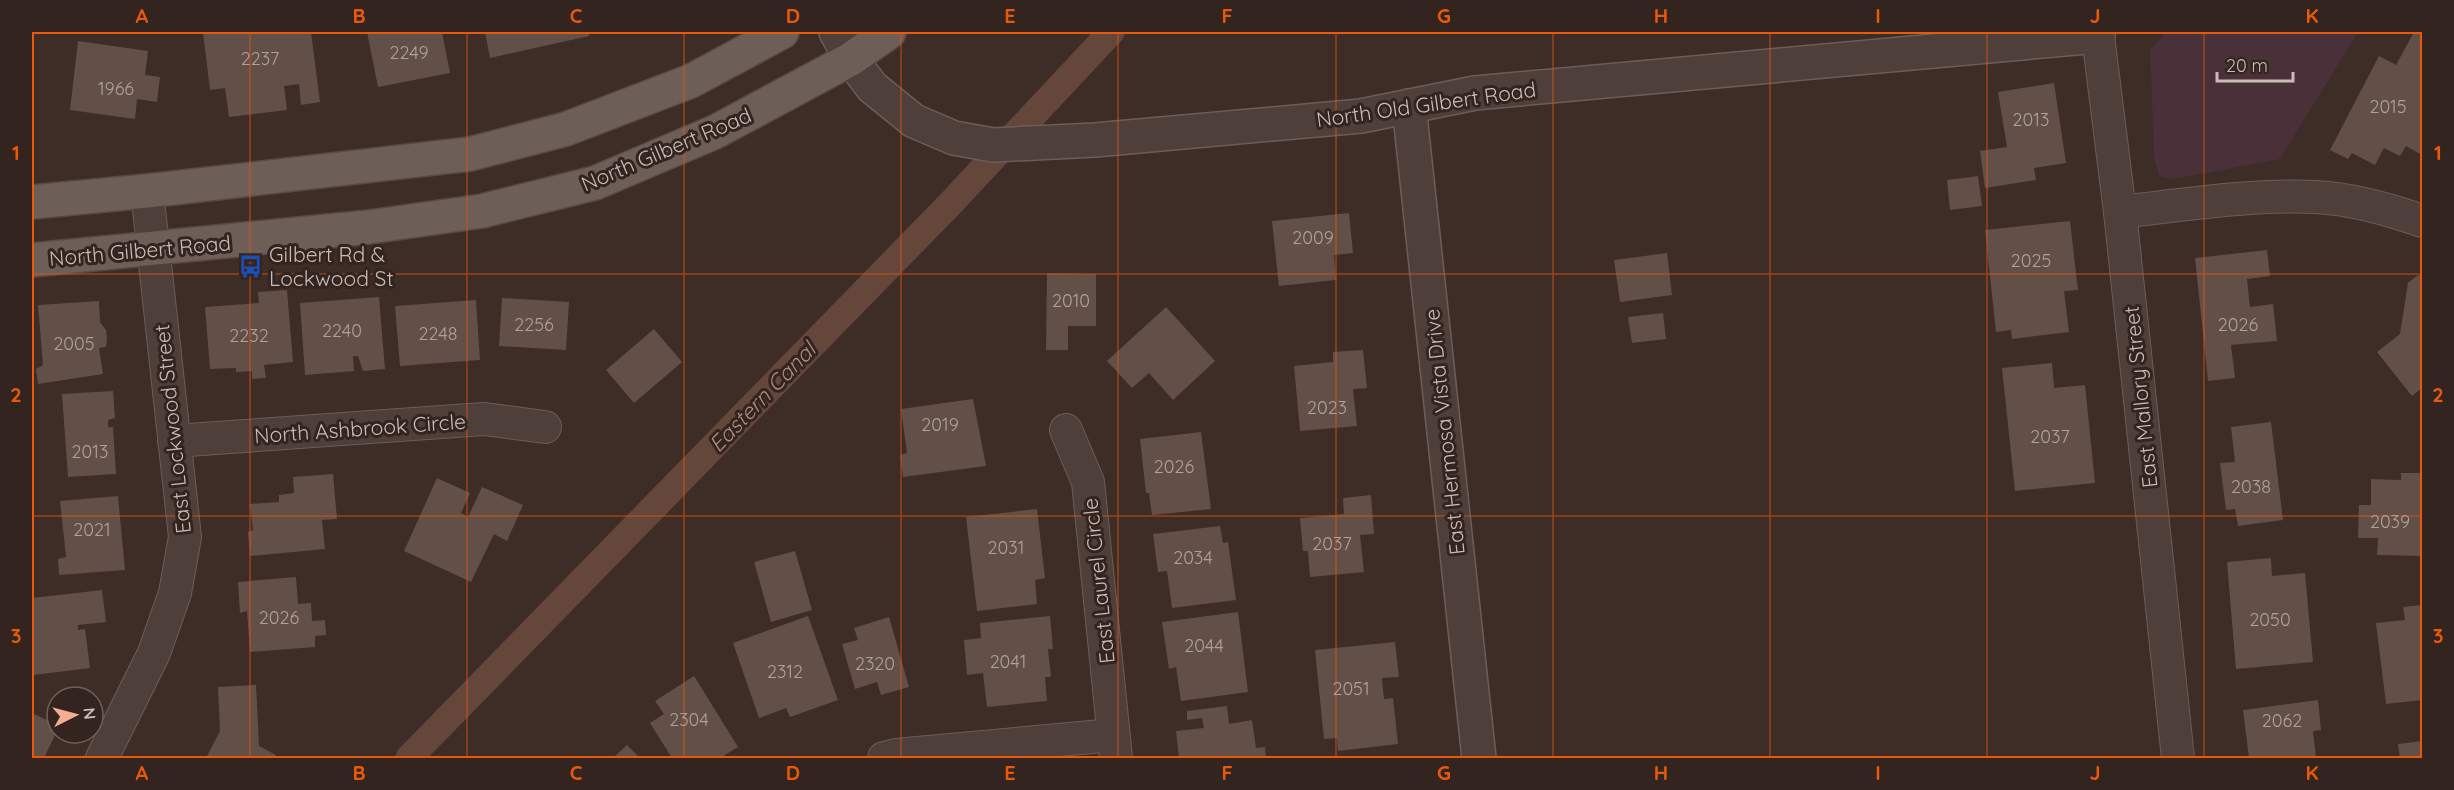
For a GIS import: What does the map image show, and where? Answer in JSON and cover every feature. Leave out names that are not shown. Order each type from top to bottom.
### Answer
[{"type":"main road","points":[[32,202],[470,154],[566,129],[691,81],[782,32]]},
{"type":"main road","name":"North Gilbert Road","points":[[32,259],[369,227],[482,211],[595,183],[715,132],[843,45],[889,32]]},
{"type":"street","name":"North Old Gilbert Road","points":[[843,45],[872,87],[914,121],[954,138],[993,145],[1045,143],[1361,116],[1475,93],[2098,36]]},
{"type":"street","name":"East Mallory Street","points":[[2098,36],[2120,212],[2178,759]]},
{"type":"street","name":"East Hermosa Vista Drive","points":[[1409,106],[1479,759]]},
{"type":"street","name":"East Lockwood Street","points":[[102,759],[154,653],[175,592],[185,537],[147,191]]},
{"type":"street","points":[[2120,212],[2236,200],[2316,197],[2385,208],[2422,221]]},
{"type":"street","name":"North Ashbrook Circle","points":[[174,441],[484,418],[545,427]]},
{"type":"street","name":"East Laurel Circle","points":[[1066,430],[1088,482],[1114,747]]},
{"type":"street","points":[[884,759],[896,755],[1114,747]]},
{"type":"shaded area","points":[[2167,32],[2358,32],[2280,159],[2174,179],[2159,176],[2154,157],[2150,50]]},
{"type":"building","points":[[203,32],[311,32],[320,102],[301,105],[299,84],[284,86],[287,110],[229,117],[225,88],[210,90]]},
{"type":"building","points":[[367,32],[442,32],[450,73],[378,87]]},
{"type":"building","points":[[485,32],[588,32],[589,36],[490,58]]},
{"type":"building","points":[[2414,32],[2422,32],[2422,155],[2406,146],[2400,156],[2384,148],[2375,165],[2352,153],[2348,159],[2330,150],[2379,56],[2396,65]]},
{"type":"building","points":[[78,41],[148,51],[145,75],[160,77],[157,102],[137,99],[135,119],[70,110]]},
{"type":"building","points":[[2054,83],[2066,163],[2034,168],[2036,180],[1985,188],[1980,151],[2007,147],[1998,92]]},
{"type":"building","points":[[1978,176],[1982,206],[1950,210],[1947,180]]},
{"type":"building","points":[[1349,213],[1353,253],[1334,255],[1336,280],[1279,286],[1272,221]]},
{"type":"building","points":[[2070,221],[2078,290],[2064,291],[2069,332],[2012,339],[2011,330],[1996,332],[1985,230]]},
{"type":"building","points":[[2267,250],[2270,276],[2247,279],[2250,307],[2273,304],[2277,341],[2231,345],[2235,378],[2208,381],[2195,258]]},
{"type":"building","points":[[1667,253],[1672,295],[1620,302],[1614,260]]},
{"type":"building","points":[[1047,273],[1096,274],[1096,326],[1068,326],[1068,350],[1046,350]]},
{"type":"building","points":[[2418,275],[2422,276],[2422,388],[2412,396],[2377,352],[2400,334],[2408,283]]},
{"type":"building","points":[[287,290],[293,362],[264,365],[266,378],[252,379],[252,371],[236,372],[236,368],[210,369],[205,307],[259,303],[258,292]]},
{"type":"building","points":[[379,297],[385,369],[363,371],[358,356],[353,356],[354,371],[305,375],[300,303]]},
{"type":"building","points":[[502,298],[569,302],[566,350],[499,346]]},
{"type":"building","points":[[476,300],[480,360],[400,366],[395,306]]},
{"type":"building","points":[[99,301],[100,322],[106,330],[107,339],[106,347],[99,348],[103,374],[38,384],[36,369],[43,365],[38,305]]},
{"type":"building","points":[[1166,307],[1215,361],[1173,400],[1149,373],[1132,388],[1107,361]]},
{"type":"building","points":[[1663,313],[1666,339],[1632,343],[1628,317]]},
{"type":"building","points":[[654,329],[682,362],[634,403],[606,370]]},
{"type":"building","points":[[1363,350],[1367,388],[1353,389],[1357,426],[1300,431],[1294,366],[1333,362],[1333,352]]},
{"type":"building","points":[[2052,363],[2054,388],[2085,385],[2095,483],[2015,491],[2002,368]]},
{"type":"building","points":[[113,391],[115,418],[108,420],[108,427],[113,427],[116,474],[68,477],[62,394]]},
{"type":"building","points":[[973,399],[986,466],[903,477],[900,455],[907,453],[901,409]]},
{"type":"building","points":[[2271,422],[2283,520],[2238,526],[2235,509],[2226,510],[2220,463],[2235,462],[2231,427]]},
{"type":"building","points":[[1201,432],[1211,509],[1152,515],[1149,493],[1146,493],[1140,439]]},
{"type":"building","points":[[2401,473],[2422,473],[2422,556],[2377,555],[2378,538],[2358,538],[2359,505],[2371,505],[2371,479],[2401,480]]},
{"type":"building","points":[[333,474],[337,519],[322,520],[325,549],[250,556],[248,532],[253,530],[250,504],[279,502],[279,495],[294,493],[293,477]]},
{"type":"building","points":[[437,478],[470,493],[461,513],[468,517],[482,487],[523,505],[507,541],[494,534],[471,582],[404,551]]},
{"type":"building","points":[[1371,495],[1374,534],[1360,535],[1364,572],[1310,577],[1308,551],[1303,551],[1300,518],[1344,514],[1343,498]]},
{"type":"building","points":[[118,496],[125,570],[59,575],[58,559],[66,557],[60,501]]},
{"type":"building","points":[[1037,509],[1045,578],[1035,580],[1037,604],[977,611],[966,517]]},
{"type":"building","points":[[1220,526],[1223,543],[1228,542],[1236,600],[1172,608],[1167,571],[1158,572],[1153,534]]},
{"type":"building","points":[[795,551],[812,610],[771,622],[754,562]]},
{"type":"building","points":[[2271,558],[2272,576],[2305,573],[2313,662],[2236,669],[2227,562]]},
{"type":"building","points":[[296,577],[298,604],[311,603],[312,621],[325,620],[326,635],[315,636],[315,647],[250,652],[247,611],[240,613],[238,582]]},
{"type":"building","points":[[102,590],[106,622],[78,625],[78,630],[85,629],[90,668],[34,675],[32,598]]},
{"type":"building","points":[[2422,605],[2422,700],[2386,704],[2376,623],[2405,620],[2403,607]]},
{"type":"building","points":[[1238,612],[1248,692],[1181,701],[1176,667],[1169,669],[1162,622]]},
{"type":"building","points":[[808,616],[838,700],[790,717],[786,708],[759,718],[733,643]]},
{"type":"building","points":[[1050,616],[1053,649],[1048,649],[1051,677],[1045,677],[1047,701],[987,707],[983,673],[967,675],[964,640],[981,638],[980,623]]},
{"type":"building","points":[[889,617],[909,687],[881,695],[877,682],[855,689],[842,644],[858,640],[854,628]]},
{"type":"building","points":[[1395,642],[1399,677],[1382,678],[1384,699],[1393,698],[1398,744],[1338,751],[1337,738],[1324,739],[1315,650]]},
{"type":"building","points":[[694,676],[738,747],[720,758],[672,758],[650,723],[664,714],[655,701]]},
{"type":"building","points":[[256,685],[259,746],[276,755],[274,758],[206,758],[220,731],[218,687]]},
{"type":"building","points":[[2318,700],[2321,730],[2313,731],[2316,758],[2249,758],[2243,710]]},
{"type":"building","points":[[1227,706],[1229,724],[1252,720],[1256,748],[1265,747],[1266,758],[1179,758],[1176,731],[1204,728],[1202,718],[1187,720],[1187,711]]},
{"type":"building","points":[[32,713],[45,719],[45,745],[50,745],[44,758],[32,758]]},
{"type":"building","points":[[2422,741],[2422,758],[2400,758],[2398,744]]},
{"type":"building","points":[[627,745],[640,758],[613,758]]},
{"type":"waterway","name":"Eastern Canal","points":[[409,758],[950,204],[1111,32]]},
{"type":"place","name":"Gilbert Rd & Lockwood St","points":[[251,266]]}]
